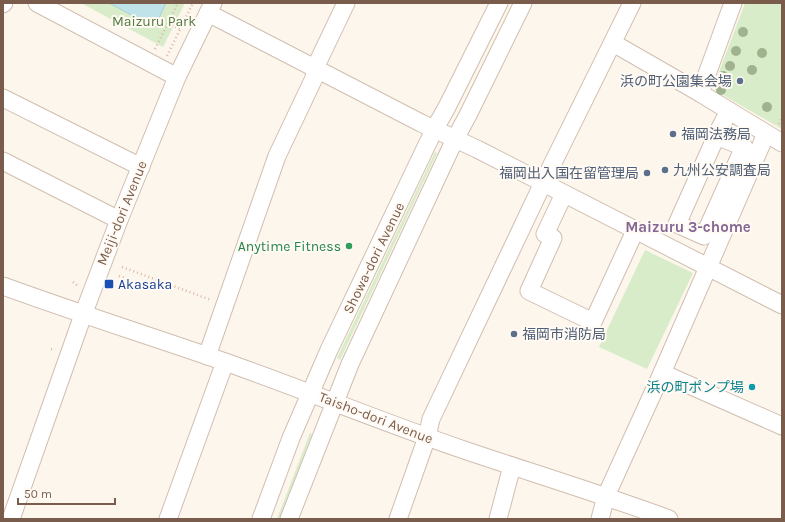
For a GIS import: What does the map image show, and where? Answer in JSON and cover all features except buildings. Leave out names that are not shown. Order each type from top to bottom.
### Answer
[{"type":"street","points":[[38,3],[177,76]]},
{"type":"street","points":[[207,356],[277,156],[314,78],[315,68],[346,3]]},
{"type":"street","name":"Showa-dori Avenue","points":[[261,519],[291,438],[329,350],[434,130],[448,107],[499,3]]},
{"type":"street","name":"Showa-dori Avenue","points":[[289,519],[350,364],[455,139],[523,3]]},
{"type":"street","points":[[398,519],[427,437],[431,420],[542,183],[632,3]]},
{"type":"street","points":[[700,93],[733,3]]},
{"type":"street","points":[[211,8],[315,68],[434,130],[477,149],[706,268],[782,305]]},
{"type":"street","name":"Meiji-dori Avenue","points":[[11,519],[83,315],[119,220],[177,76],[211,8]]},
{"type":"street","points":[[613,43],[700,93],[782,143]]},
{"type":"street","points":[[3,98],[141,166]]},
{"type":"street","points":[[667,247],[716,136],[729,111]]},
{"type":"street","points":[[600,519],[606,496],[662,373],[706,268],[766,134]]},
{"type":"street","points":[[677,224],[704,236],[744,147],[716,136]]},
{"type":"street","points":[[3,161],[119,220]]},
{"type":"street","points":[[564,194],[545,234],[552,238],[529,291],[592,322],[635,231]]},
{"type":"street","name":"Taisho-dori Avenue","points":[[3,286],[83,315],[225,362],[427,437],[606,496],[669,519]]},
{"type":"street","points":[[168,519],[225,362]]},
{"type":"street","points":[[662,373],[782,426]]},
{"type":"street","points":[[498,519],[512,466]]},
{"type":"path","points":[[157,45],[178,3]]},
{"type":"path","points":[[166,57],[193,3]]},
{"type":"path","points":[[168,23],[180,29]]},
{"type":"path","points":[[122,267],[225,305]]},
{"type":"path","points":[[119,276],[127,279]]},
{"type":"path","points":[[51,349],[55,350]]},
{"type":"green space","name":"Maizuru Park","points":[[81,3],[185,3],[163,47]]},
{"type":"green space","points":[[745,3],[782,3],[782,129],[716,91],[714,85]]},
{"type":"green space","points":[[435,152],[437,153],[340,360],[337,358]]},
{"type":"green space","points":[[645,250],[693,273],[647,369],[599,347]]},
{"type":"green space","points":[[310,433],[312,434],[279,519],[277,519]]},
{"type":"water","points":[[109,3],[166,3],[158,20],[146,23]]},
{"type":"place","name":"浜の町公園集会場","points":[[740,81]]},
{"type":"place","name":"福岡法務局","points":[[673,134]]},
{"type":"place","name":"九州公安調査局","points":[[665,170]]},
{"type":"place","name":"福岡出入国在留管理局","points":[[647,173]]},
{"type":"place","name":"Anytime Fitness","points":[[349,246]]},
{"type":"place","name":"Akasaka","points":[[109,284]]},
{"type":"place","name":"福岡市消防局","points":[[514,334]]},
{"type":"place","name":"浜の町ポンプ場","points":[[752,387]]},
{"type":"district","name":"Maizuru 3-chome","points":[[688,227]]}]
